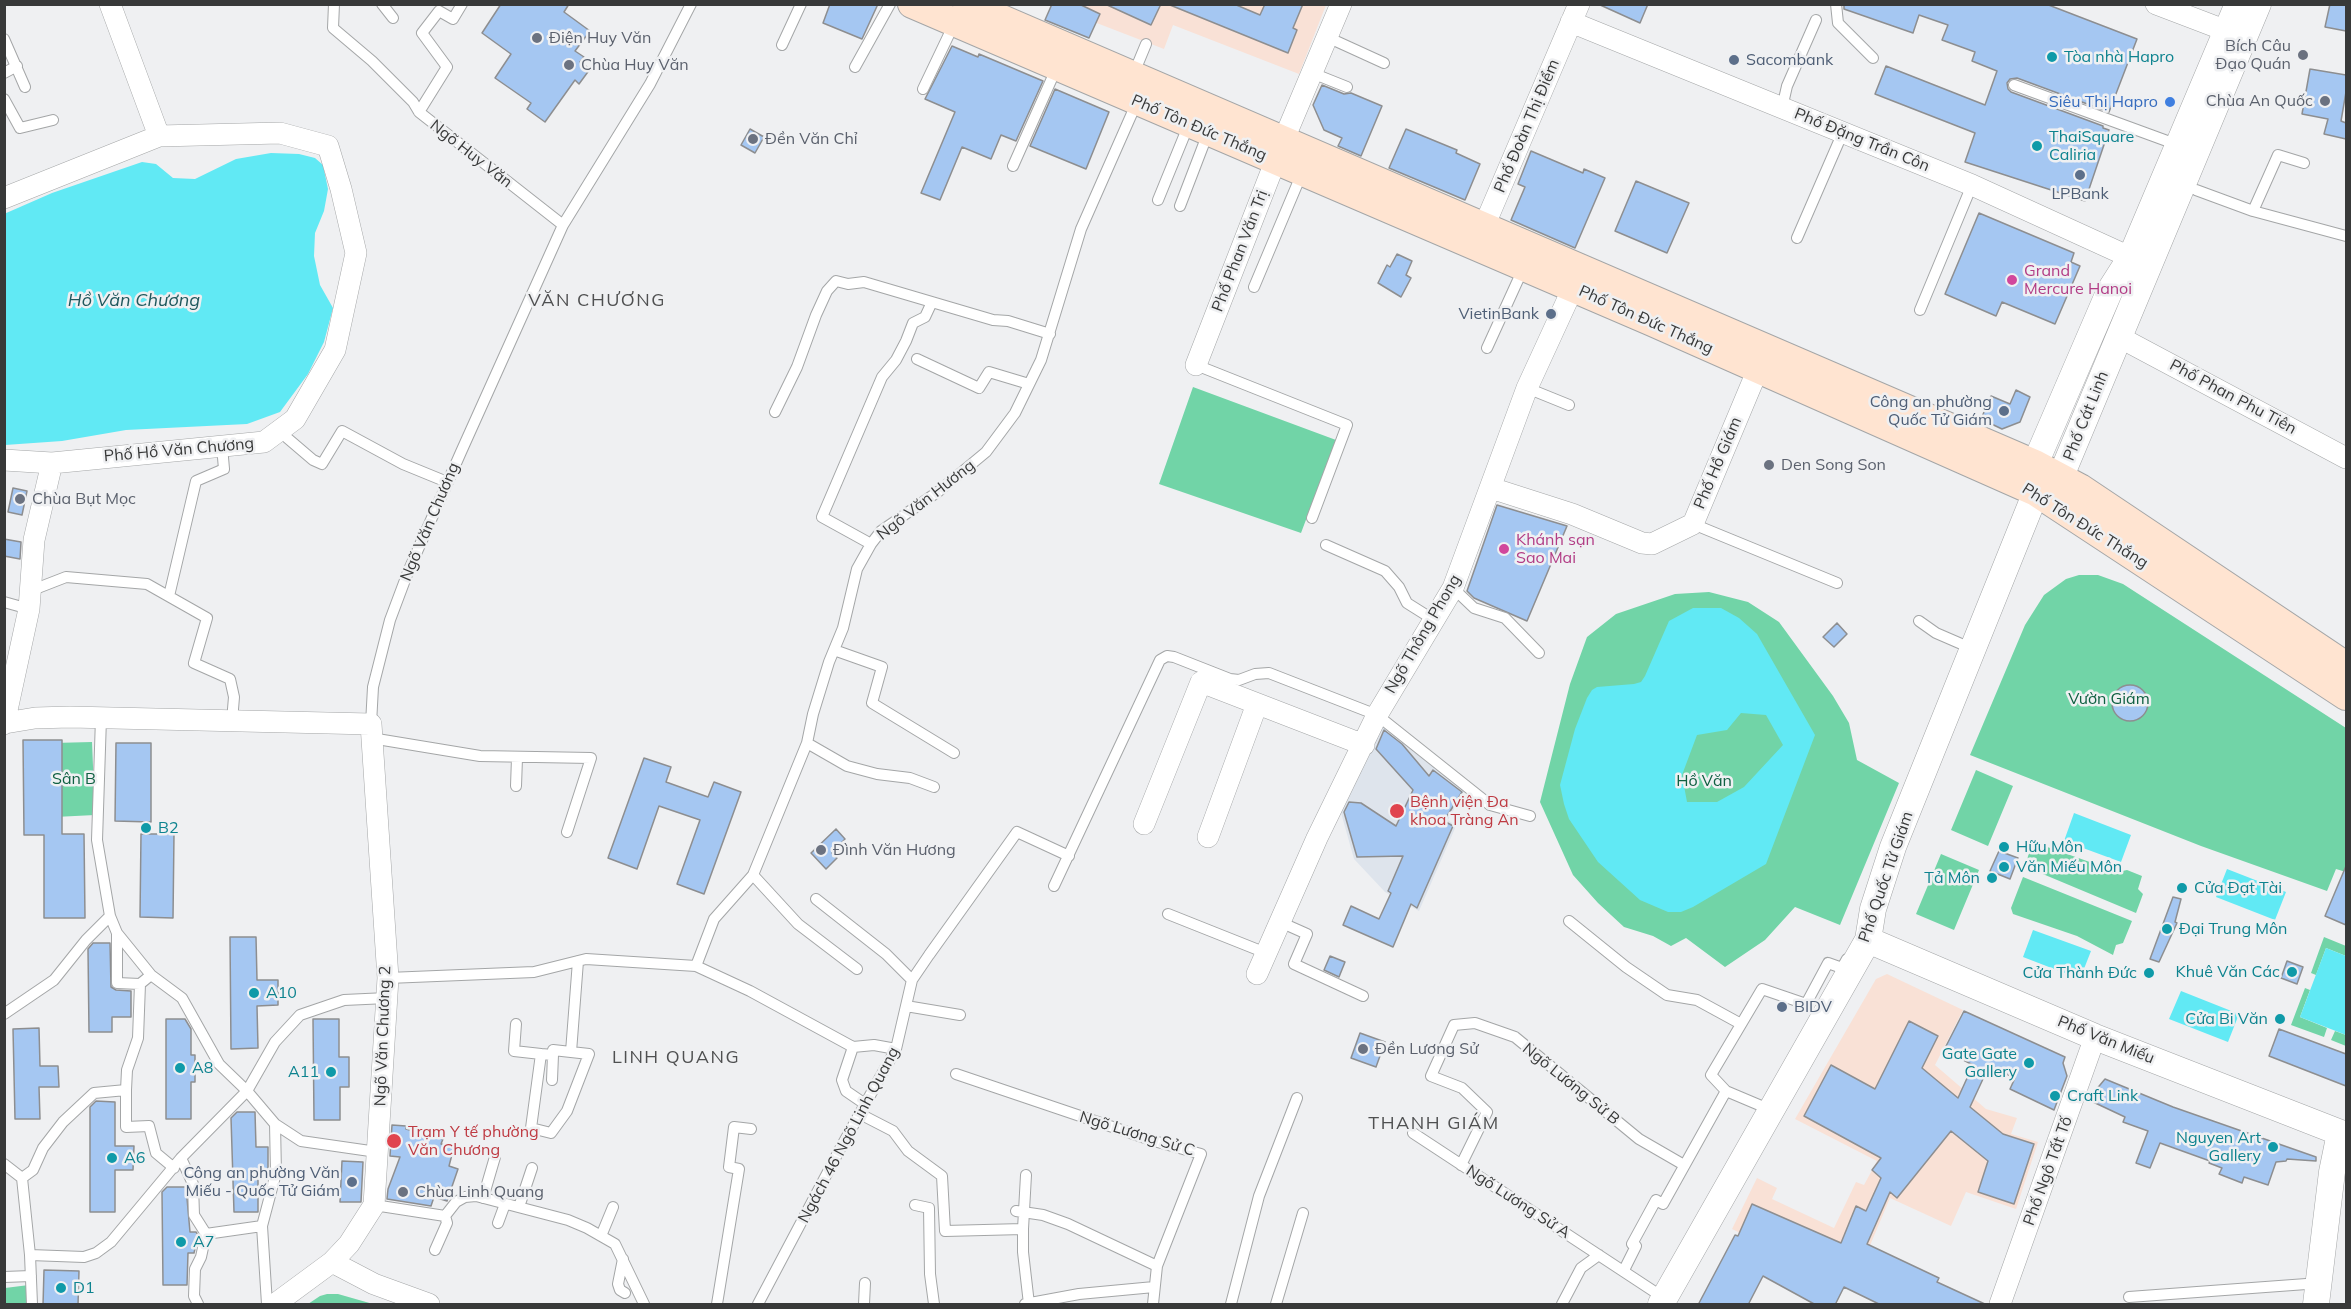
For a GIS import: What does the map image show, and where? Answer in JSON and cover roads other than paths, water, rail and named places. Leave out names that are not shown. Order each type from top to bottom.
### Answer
[{"type":"main road","name":"Phố Tôn Đức Thắng","points":[[912,4],[961,14],[1058,67],[1135,89],[1694,329],[2061,476],[2346,666]]},
{"type":"main road","name":"Phố Tôn Đức Thắng","points":[[961,14],[995,10],[1199,128],[1279,150],[1302,173],[1479,237],[1524,268],[1573,288],[1694,329],[1758,369],[2036,492],[2346,696]]},
{"type":"street","points":[[110,4],[159,136]]},
{"type":"street","name":"Phố Phan Văn Trị","points":[[1196,365],[1279,150],[1341,4]]},
{"type":"street","points":[[2156,4],[2236,34]]},
{"type":"street","name":"Phố Cát Linh","points":[[2036,492],[2035,464],[2110,290],[2140,262],[2236,34],[2238,4]]},
{"type":"street","name":"Phố Cát Linh","points":[[2036,492],[2061,476],[2119,337],[2140,262],[2179,145],[2236,34],[2258,4]]},
{"type":"street","name":"Phố Đặng Trần Côn","points":[[1575,13],[1782,108],[1972,185],[2140,262]]},
{"type":"street","name":"Phố Đoàn Thị Điểm","points":[[1479,237],[1575,13]]},
{"type":"street","name":"Phố Hồ Văn Chương","points":[[4,198],[159,136],[280,133],[328,146],[356,253],[335,350],[295,419],[264,442],[52,463],[4,460]]},
{"type":"street","name":"Ngõ Thông Phong","points":[[1257,974],[1317,838],[1377,715],[1453,588],[1527,388],[1573,288]]},
{"type":"street","name":"Phố Phan Phu Tiên","points":[[2119,337],[2346,458]]},
{"type":"street","name":"Phố Hồ Giám","points":[[1491,488],[1572,514],[1642,543],[1652,544],[1693,524],[1758,369]]},
{"type":"street","points":[[52,463],[34,540],[30,600],[5,723],[35,718],[101,718],[232,721],[371,731]]},
{"type":"street","name":"Phố Quốc Tử Giám","points":[[1663,1301],[1868,936],[1873,909],[1893,848],[2036,492]]},
{"type":"street","points":[[1144,824],[1201,682],[1364,745]]},
{"type":"street","points":[[1208,837],[1257,704]]},
{"type":"street","name":"Ngõ Văn Chương 2","points":[[275,1305],[332,1262],[349,1244],[374,1204],[387,988],[371,731]]},
{"type":"street","name":"Phố Văn Miếu","points":[[1868,936],[2095,1036],[2343,1134]]},
{"type":"street","name":"Phố Ngô Tất Tố","points":[[2000,1305],[2095,1036]]},
{"type":"street","points":[[2318,1294],[2332,1172],[2343,1134]]},
{"type":"street","points":[[332,1262],[374,1284],[429,1305]]},
{"type":"lane","points":[[334,4],[333,28],[372,62],[419,112]]},
{"type":"lane","points":[[382,4],[393,18]]},
{"type":"lane","name":"Ngõ Huy Văn","points":[[462,4],[453,19],[439,11],[422,33],[447,68],[419,112],[562,225]]},
{"type":"lane","name":"Ngõ Văn Chương","points":[[371,731],[374,687],[390,620],[447,482],[562,225],[650,84],[691,4]]},
{"type":"lane","points":[[782,45],[801,4]]},
{"type":"lane","points":[[855,68],[890,4]]},
{"type":"lane","points":[[1836,4],[1838,23],[1873,58]]},
{"type":"lane","points":[[923,89],[961,14]]},
{"type":"lane","points":[[1782,108],[1787,86],[1816,20]]},
{"type":"lane","points":[[1327,37],[1384,63]]},
{"type":"lane","points":[[4,39],[25,87]]},
{"type":"lane","name":"Ngõ Văn Hương","points":[[696,966],[714,920],[753,875],[807,743],[813,714],[843,628],[858,569],[871,544],[881,531],[939,491],[986,452],[1014,413],[1041,360],[1081,229],[1135,89],[1146,44]]},
{"type":"lane","points":[[4,73],[17,66]]},
{"type":"lane","points":[[1013,166],[1058,67]]},
{"type":"lane","points":[[1312,73],[1347,87]]},
{"type":"lane","points":[[2014,85],[2179,145]]},
{"type":"lane","points":[[4,99],[9,117],[20,129],[53,120]]},
{"type":"lane","points":[[1158,200],[1199,128]]},
{"type":"lane","points":[[1180,206],[1199,128]]},
{"type":"lane","points":[[1797,238],[1843,132]]},
{"type":"lane","points":[[2253,211],[2278,155],[2304,163]]},
{"type":"lane","points":[[1254,288],[1302,173]]},
{"type":"lane","points":[[1920,310],[1972,185]]},
{"type":"lane","points":[[2196,190],[2253,211],[2346,236]]},
{"type":"lane","points":[[1487,348],[1524,268]]},
{"type":"lane","points":[[775,411],[827,291],[836,281],[848,284],[864,282],[993,320],[1008,321],[1050,334]]},
{"type":"lane","points":[[871,544],[822,517],[882,377],[901,350],[913,323],[925,317],[932,302]]},
{"type":"lane","points":[[917,359],[979,388],[989,372],[1029,384]]},
{"type":"lane","points":[[1196,365],[1347,425],[1312,518]]},
{"type":"lane","points":[[1527,388],[1569,405]]},
{"type":"lane","points":[[279,431],[322,464],[342,431],[403,464],[447,482]]},
{"type":"lane","points":[[169,596],[196,481],[224,469],[222,446]]},
{"type":"lane","points":[[1693,524],[1837,583]]},
{"type":"lane","points":[[1326,544],[1385,571],[1399,587],[1407,603],[1434,620]]},
{"type":"lane","points":[[4,602],[30,600],[66,577],[147,584],[207,618],[194,663],[230,679],[234,698],[232,721]]},
{"type":"lane","points":[[1453,588],[1474,608],[1505,618],[1539,654]]},
{"type":"lane","points":[[1919,621],[1936,633],[1973,649]]},
{"type":"lane","points":[[834,650],[882,667],[872,703],[954,753]]},
{"type":"lane","points":[[1054,886],[1160,660],[1163,658],[1174,657],[1230,679],[1239,680],[1255,674],[1269,673],[1377,715],[1490,805],[1530,816]]},
{"type":"lane","points":[[101,718],[97,840],[110,916],[117,933],[150,975],[182,998],[219,1064],[247,1091],[275,1124],[301,1141],[377,1152]]},
{"type":"lane","points":[[371,731],[480,756],[517,758],[596,756],[567,832]]},
{"type":"lane","points":[[807,743],[847,766],[877,774],[910,778],[934,787]]},
{"type":"lane","points":[[516,786],[517,758]]},
{"type":"lane","name":"Ngách 46 Ngõ Linh Quang","points":[[758,1305],[896,1049],[912,980],[1017,832],[1069,856]]},
{"type":"lane","points":[[753,875],[798,924],[857,969]]},
{"type":"lane","points":[[816,899],[886,954],[912,980]]},
{"type":"lane","points":[[1168,914],[1266,953]]},
{"type":"lane","points":[[4,1014],[54,980],[86,940],[110,916]]},
{"type":"lane","points":[[1569,921],[1626,968],[1667,995],[1696,1000],[1741,1024]]},
{"type":"lane","points":[[1280,922],[1307,934],[1294,964],[1363,996]]},
{"type":"lane","points":[[117,933],[117,983],[140,984],[150,975]]},
{"type":"lane","points":[[1771,1110],[1726,1091],[1711,1075],[1762,989],[1806,1004],[1828,963],[1842,968],[1859,935],[1868,936]]},
{"type":"lane","points":[[30,1254],[84,1257],[96,1253],[111,1242],[181,1158],[247,1091],[275,1042],[300,1015],[387,988],[534,972],[586,959],[696,966],[853,1047],[874,1045],[896,1049]]},
{"type":"lane","points":[[571,1052],[578,961]]},
{"type":"lane","points":[[140,984],[138,1038],[127,1070],[126,1127],[149,1126],[156,1153],[174,1168]]},
{"type":"lane","points":[[906,1006],[960,1015]]},
{"type":"lane","name":"Ngõ Lương Sử B","points":[[1461,1165],[1487,1112],[1462,1088],[1431,1076],[1454,1025],[1474,1023],[1515,1037],[1639,1139],[1684,1165]]},
{"type":"lane","points":[[516,1024],[514,1051],[553,1055]]},
{"type":"lane","points":[[853,1047],[842,1080],[846,1091],[863,1109],[893,1131],[908,1151],[942,1176],[945,1231],[1023,1229]]},
{"type":"lane","points":[[541,1054],[531,1128],[551,1133],[567,1111],[589,1054],[553,1050],[552,1080]]},
{"type":"lane","name":"Ngõ Lương Sử C","points":[[956,1074],[1154,1141],[1201,1154],[1157,1266],[1153,1305]]},
{"type":"lane","points":[[22,1179],[33,1170],[43,1148],[63,1122],[94,1093],[126,1090]]},
{"type":"lane","points":[[1624,1270],[1636,1246],[1632,1244],[1656,1200],[1663,1204],[1726,1091]]},
{"type":"lane","points":[[1231,1305],[1259,1196],[1297,1098]]},
{"type":"lane","points":[[267,1305],[262,1226],[276,1173],[275,1124]]},
{"type":"lane","points":[[717,1305],[739,1169],[729,1167],[734,1127],[751,1129]]},
{"type":"lane","name":"Ngõ Lương Sử A","points":[[1413,1133],[1624,1270],[1663,1301]]},
{"type":"lane","points":[[483,1198],[495,1157]]},
{"type":"lane","points":[[181,1158],[193,1184],[194,1215],[206,1234],[201,1257],[195,1269],[194,1296],[198,1305]]},
{"type":"lane","points":[[4,1164],[22,1179],[30,1254],[32,1305]]},
{"type":"lane","points":[[519,1207],[532,1168]]},
{"type":"lane","points":[[1026,1175],[1020,1211],[1027,1304],[1079,1294],[1154,1287]]},
{"type":"lane","points":[[445,1216],[456,1202],[465,1197],[476,1196],[568,1220],[615,1244],[645,1305]]},
{"type":"lane","points":[[374,1204],[445,1216]]},
{"type":"lane","points":[[498,1223],[505,1204]]},
{"type":"lane","points":[[915,1205],[929,1208],[930,1274],[934,1305]]},
{"type":"lane","points":[[601,1236],[613,1207]]},
{"type":"lane","points":[[1020,1211],[1043,1215],[1068,1224],[1157,1266]]},
{"type":"lane","points":[[1276,1305],[1303,1214]]},
{"type":"lane","points":[[435,1250],[447,1223],[445,1216]]},
{"type":"lane","points":[[930,1220],[945,1219]]},
{"type":"lane","points":[[206,1234],[262,1226]]},
{"type":"lane","points":[[1562,1305],[1581,1268],[1599,1254]]},
{"type":"lane","points":[[623,1259],[618,1284],[620,1290],[625,1293]]},
{"type":"lane","points":[[4,1277],[31,1276]]},
{"type":"lane","points":[[864,1305],[865,1283]]},
{"type":"lane","points":[[2129,1297],[2318,1294]]},
{"type":"water","name":"Hồ Văn Chương","points":[[271,153],[299,154],[315,158],[323,165],[328,189],[324,211],[315,233],[314,256],[320,285],[333,308],[324,342],[308,374],[280,412],[247,424],[126,430],[62,441],[5,445],[4,214],[52,193],[142,162],[156,164],[173,178],[195,179],[236,159]]},
{"type":"water","name":"Hồ Văn","points":[[1693,608],[1721,608],[1739,618],[1757,634],[1815,735],[1766,864],[1681,912],[1668,912],[1640,900],[1598,862],[1569,819],[1560,785],[1575,729],[1592,690],[1597,687],[1641,682],[1669,621]],"holes":[[[1741,713],[1766,715],[1783,745],[1744,787],[1717,802],[1687,802],[1682,775],[1697,735],[1727,730]]]},
{"type":"water","points":[[2074,813],[2131,835],[2121,862],[2064,841]]},
{"type":"water","points":[[2227,869],[2286,892],[2275,920],[2216,897]]},
{"type":"water","points":[[2033,930],[2091,951],[2080,979],[2023,957]]},
{"type":"water","points":[[2326,948],[2346,956],[2346,1035],[2300,1017]]},
{"type":"water","points":[[2181,991],[2239,1014],[2228,1042],[2169,1019]]},
{"type":"place","name":"Điện Huy Văn","points":[[537,38]]},
{"type":"place","name":"Bích Câu Đạo Quán","points":[[2303,55]]},
{"type":"place","name":"Tòa nhà Hapro","points":[[2052,57]]},
{"type":"place","name":"Sacombank","points":[[1734,60]]},
{"type":"place","name":"Chùa Huy Văn","points":[[569,65]]},
{"type":"place","name":"Chùa An Quốc","points":[[2325,101]]},
{"type":"place","name":"Siêu Thị Hapro","points":[[2170,102]]},
{"type":"place","name":"Đền Văn Chỉ","points":[[753,139]]},
{"type":"place","name":"ThaiSquare Caliria","points":[[2037,146]]},
{"type":"place","name":"LPBank","points":[[2080,175]]},
{"type":"place","name":"Grand Mercure Hanoi","points":[[2012,280]]},
{"type":"place","name":"VietinBank","points":[[1551,314]]},
{"type":"place","name":"Công an phường Quốc Tử Giám","points":[[2004,411]]},
{"type":"place","name":"Den Song Son","points":[[1769,465]]},
{"type":"place","name":"Chùa Bụt Mọc","points":[[20,499]]},
{"type":"place","name":"Khánh sạn Sao Mai","points":[[1504,549]]},
{"type":"place","name":"Bệnh viện Đa khoa Tràng An","points":[[1397,811]]},
{"type":"place","name":"B2","points":[[146,828]]},
{"type":"place","name":"Hữu Môn","points":[[2004,847]]},
{"type":"place","name":"Đình Văn Hương","points":[[821,850]]},
{"type":"place","name":"Văn Miếu Môn","points":[[2004,867]]},
{"type":"place","name":"Tả Môn","points":[[1992,878]]},
{"type":"place","name":"Cửa Đạt Tài","points":[[2182,888]]},
{"type":"place","name":"Đại Trung Môn","points":[[2167,929]]},
{"type":"place","name":"Khuê Văn Các","points":[[2292,972]]},
{"type":"place","name":"Cửa Thành Đức","points":[[2149,973]]},
{"type":"place","name":"A10","points":[[254,993]]},
{"type":"place","name":"BIDV","points":[[1782,1007]]},
{"type":"place","name":"Cửa Bi Văn","points":[[2280,1019]]},
{"type":"place","name":"Đền Lương Sử","points":[[1363,1049]]},
{"type":"place","name":"Gate Gate Gallery","points":[[2029,1063]]},
{"type":"place","name":"A8","points":[[180,1068]]},
{"type":"place","name":"A11","points":[[331,1072]]},
{"type":"place","name":"Craft Link","points":[[2055,1096]]},
{"type":"place","name":"Trạm Y tế phường Văn Chương","points":[[394,1141]]},
{"type":"place","name":"Nguyen Art Gallery","points":[[2273,1147]]},
{"type":"place","name":"A6","points":[[112,1158]]},
{"type":"place","name":"Công an phường Văn Miếu - Quốc Tử Giám","points":[[352,1182]]},
{"type":"place","name":"Chùa Linh Quang","points":[[403,1192]]},
{"type":"place","name":"A7","points":[[181,1242]]},
{"type":"place","name":"D1","points":[[61,1288]]},
{"type":"district","name":"VĂN CHƯƠNG","points":[[597,301]]},
{"type":"district","name":"LINH QUANG","points":[[676,1058]]},
{"type":"district","name":"THANH GIÁM","points":[[1434,1124]]},
{"type":"park label","name":"Vườn Giám","points":[[2109,699]]},
{"type":"park label","name":"Sân B","points":[[74,779]]}]
